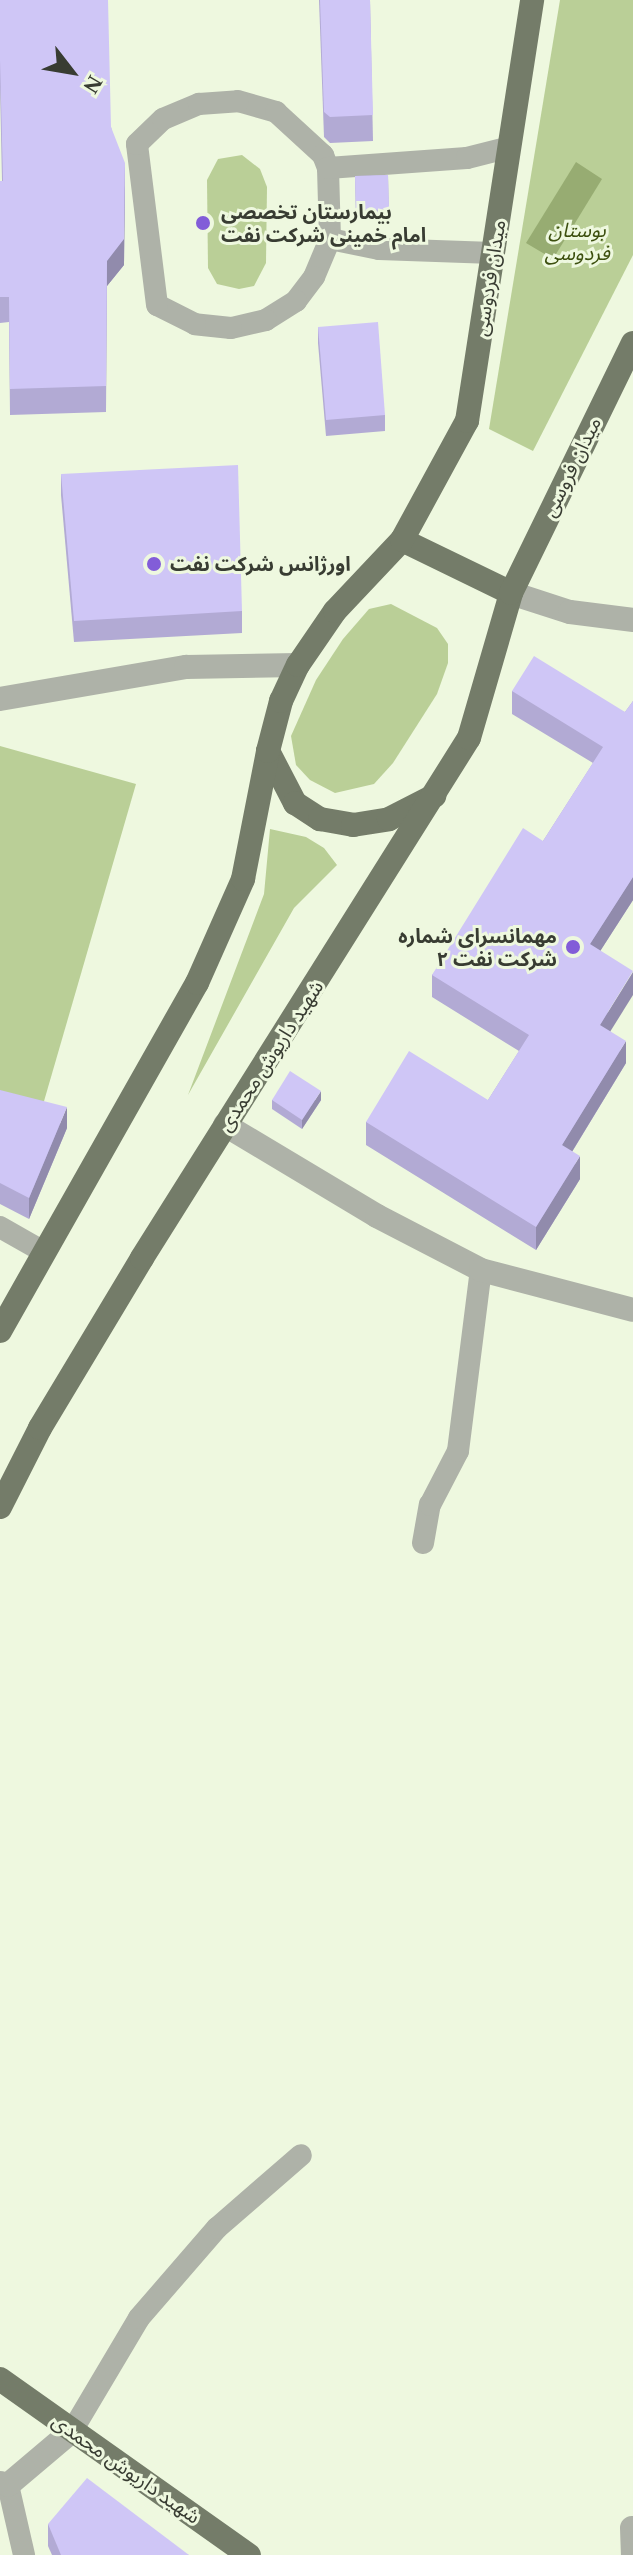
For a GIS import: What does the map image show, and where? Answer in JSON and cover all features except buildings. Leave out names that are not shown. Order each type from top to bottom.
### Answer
[{"type":"main road","name":"میدان فردوسی","points":[[402,540],[467,421],[532,0]]},
{"type":"main road","name":"میدان فروسی","points":[[511,593],[633,343]]},
{"type":"main road","points":[[0,1331],[42,1251],[197,983],[243,879],[268,751],[298,665],[335,611],[402,540],[511,593]]},
{"type":"main road","name":"شهید داریوش محمدی","points":[[0,1507],[40,1428],[225,1125],[348,938],[469,738],[511,593]]},
{"type":"main road","points":[[268,751],[295,803],[320,819],[353,825],[389,819],[434,796]]},
{"type":"main road","name":"شهید داریوش محمدی","points":[[1,2379],[249,2555]]},
{"type":"street","points":[[511,593],[570,612],[633,620]]},
{"type":"street","points":[[0,699],[186,667],[298,665]]},
{"type":"street","points":[[225,1125],[377,1216],[481,1270],[633,1310]]},
{"type":"street","points":[[4,2484],[72,2431]]},
{"type":"street","points":[[632,2528],[633,2555]]},
{"type":"lane","points":[[238,101],[276,112],[296,127],[328,168],[330,239],[314,277],[296,301],[266,320],[231,328],[195,324],[157,305],[137,144],[163,119],[199,104],[238,101]]},
{"type":"lane","points":[[328,168],[467,158],[510,147]]},
{"type":"lane","points":[[330,239],[379,249],[493,253]]},
{"type":"lane","points":[[0,1227],[42,1251]]},
{"type":"lane","points":[[423,1543],[430,1505],[458,1451],[481,1270]]},
{"type":"lane","points":[[72,2431],[139,2318],[217,2228],[301,2155]]},
{"type":"lane","points":[[4,2484],[24,2555]]},
{"type":"green space","name":"بوستان فردوسی","points":[[560,0],[633,0],[633,255],[533,451],[489,429]]},
{"type":"green space","points":[[242,155],[260,169],[267,187],[266,263],[254,286],[239,289],[217,284],[208,268],[207,180],[218,159]]},
{"type":"green space","points":[[391,604],[437,628],[448,644],[448,663],[437,694],[393,763],[374,784],[335,793],[310,780],[296,765],[291,736],[316,680],[343,639],[369,609]]},
{"type":"green space","points":[[0,746],[136,784],[40,1115],[0,1103]]},
{"type":"green space","points":[[270,829],[306,837],[324,848],[337,865],[294,908],[188,1095],[264,894]]},
{"type":"shaded area","points":[[576,162],[602,179],[553,259],[526,243]]},
{"type":"place","name":"بیمارستان تخصصی امام خمینی شرکت نفت","points":[[203,223]]},
{"type":"place","name":"اورژانس شرکت نفت","points":[[154,564]]},
{"type":"place","name":"مهمانسرای شماره ۲ شرکت نفت","points":[[573,947]]}]
